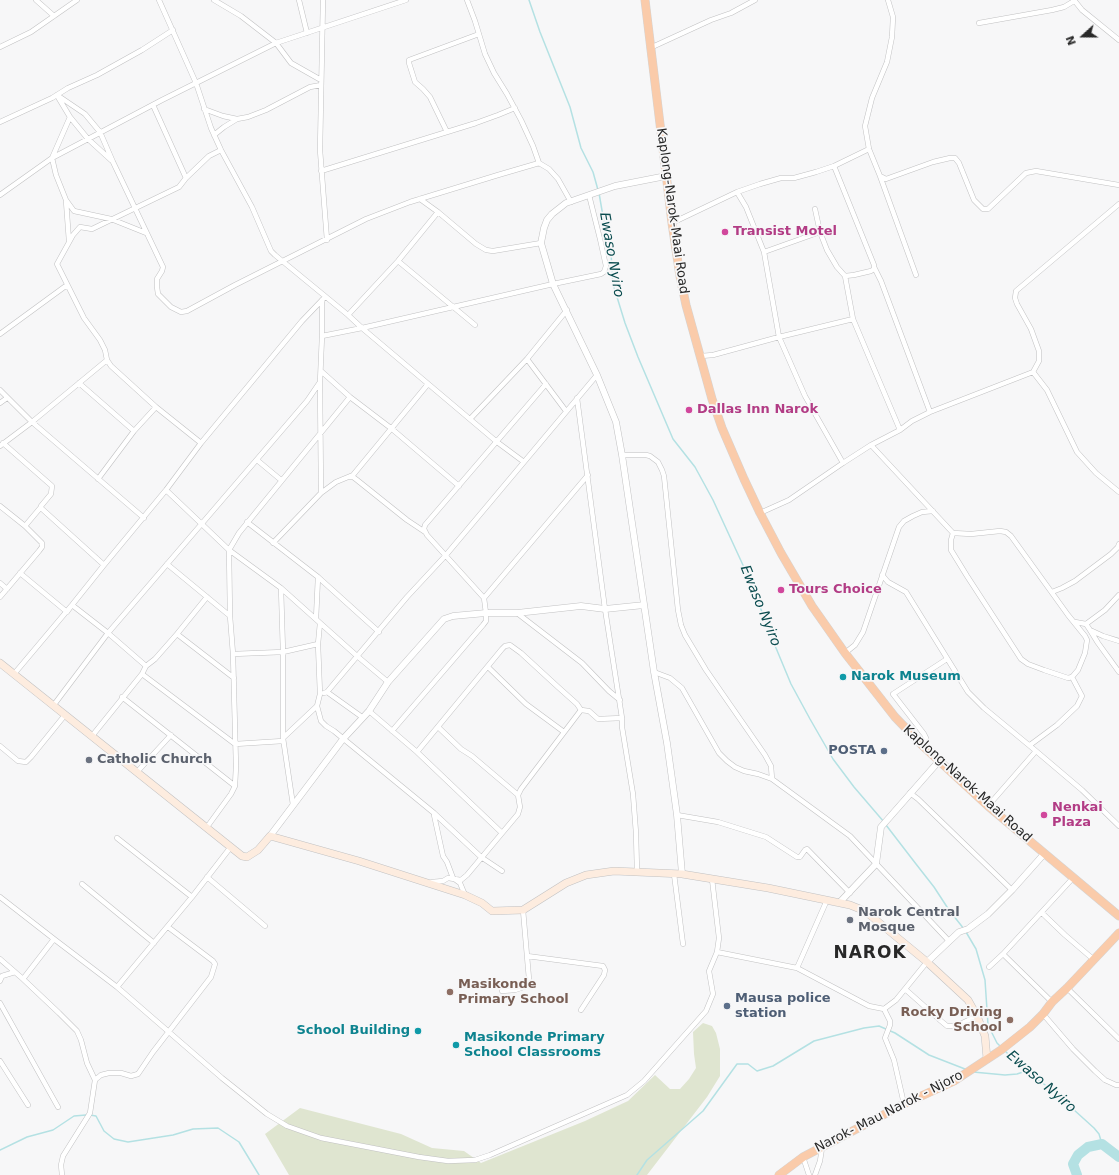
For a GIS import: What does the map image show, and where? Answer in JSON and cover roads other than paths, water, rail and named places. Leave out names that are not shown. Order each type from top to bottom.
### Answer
[{"type":"highway","name":"Kaplong-Narok-Maai Road","points":[[645,0],[672,223],[684,298],[712,399],[722,428],[760,513],[797,581],[845,653],[895,717],[923,746],[988,806],[1119,916]]},
{"type":"highway","name":"Narok- Mau Narok - Njoro","points":[[779,1175],[803,1157],[822,1146],[904,1104],[954,1081],[1001,1050],[1030,1027],[1052,1002],[1119,933]]},
{"type":"main road","points":[[0,663],[207,827],[239,855],[247,857],[258,850],[270,836],[359,861],[465,895],[482,903],[492,911],[523,910],[566,883],[586,875],[614,871],[682,874],[840,902],[865,911],[927,962],[968,1000],[977,1016],[985,1036],[987,1059]]},
{"type":"street","points":[[36,0],[54,16]]},
{"type":"street","points":[[0,48],[31,32],[77,0]]},
{"type":"street","points":[[159,0],[196,83],[214,135],[252,206],[275,256],[284,261],[324,298],[348,315],[428,384],[471,418],[497,442],[524,462]]},
{"type":"street","points":[[214,0],[241,16],[276,43],[291,63],[321,83]]},
{"type":"street","points":[[299,0],[307,34]]},
{"type":"street","points":[[323,0],[321,171],[327,240]]},
{"type":"street","points":[[0,195],[52,158],[100,132],[276,43],[406,0]]},
{"type":"street","points":[[467,0],[485,54],[494,73],[515,108],[533,146],[539,163],[549,169],[558,179],[570,202]]},
{"type":"street","points":[[650,48],[711,20],[731,13],[755,0]]},
{"type":"street","points":[[888,0],[893,17],[892,37],[887,62],[872,98],[865,126],[869,149],[916,274]]},
{"type":"street","points":[[979,24],[1064,7],[1074,0],[1082,10],[1119,40]]},
{"type":"street","points":[[0,122],[12,118],[116,64],[173,30]]},
{"type":"street","points":[[447,132],[430,97],[423,88],[414,82],[408,63],[409,60],[479,34]]},
{"type":"street","points":[[214,135],[237,119],[248,117],[266,110],[310,87],[321,83]]},
{"type":"street","points":[[57,95],[70,117],[88,139],[113,162]]},
{"type":"street","points":[[57,95],[85,114],[100,132],[163,267],[157,279],[158,294],[171,307],[181,312],[187,311],[366,219],[420,200],[539,163]]},
{"type":"street","points":[[153,105],[186,178]]},
{"type":"street","points":[[321,171],[447,132],[515,108]]},
{"type":"street","points":[[204,109],[237,119]]},
{"type":"street","points":[[70,117],[52,158],[56,175],[66,200],[74,212],[112,219],[146,233]]},
{"type":"street","points":[[672,223],[737,192],[781,178],[794,178],[807,175],[834,166],[869,149]]},
{"type":"street","points":[[201,443],[156,407],[107,360],[105,350],[100,340],[84,318],[57,264],[80,227],[92,229],[179,187],[186,178],[209,156],[221,150]]},
{"type":"street","points":[[880,176],[886,178],[933,162],[955,158],[959,163],[974,200],[983,209],[988,209],[1026,173],[1036,171],[1119,184]]},
{"type":"street","points":[[834,166],[881,281],[930,412]]},
{"type":"street","points":[[666,176],[616,186],[561,206],[547,220],[541,244],[553,284],[567,310],[597,375],[616,422],[654,672],[667,743],[677,815],[682,874]]},
{"type":"street","points":[[737,192],[746,208],[764,252],[779,337],[805,396],[843,463]]},
{"type":"street","points":[[322,336],[601,274],[604,272],[606,266],[589,195]]},
{"type":"street","points":[[66,200],[69,243]]},
{"type":"street","points":[[420,200],[438,212],[476,244],[490,251],[541,244]]},
{"type":"street","points":[[760,513],[789,500],[871,445],[900,430],[912,421],[930,412],[1033,372],[1039,361],[1039,351],[1031,329],[1017,304],[1015,298],[1016,291],[1119,204]]},
{"type":"street","points":[[815,209],[820,232],[832,260],[845,276],[853,319],[900,430]]},
{"type":"street","points":[[348,315],[398,261],[438,212]]},
{"type":"street","points":[[764,252],[820,232]]},
{"type":"street","points":[[398,261],[474,325]]},
{"type":"street","points":[[845,276],[871,271],[874,267]]},
{"type":"street","points":[[0,334],[67,285]]},
{"type":"street","points":[[320,493],[320,382],[324,298]]},
{"type":"street","points":[[14,674],[144,518],[201,443],[302,321],[324,298]]},
{"type":"street","points":[[471,418],[527,360],[567,310]]},
{"type":"street","points":[[701,356],[713,355],[853,319]]},
{"type":"street","points":[[25,526],[51,494],[52,486],[2,445],[107,360]]},
{"type":"street","points":[[527,360],[566,411]]},
{"type":"street","points":[[321,371],[350,397],[459,486]]},
{"type":"street","points":[[1033,372],[1047,390],[1077,452],[1096,473],[1119,492]]},
{"type":"street","points":[[320,694],[327,692],[407,597],[446,555],[597,375]]},
{"type":"street","points":[[53,706],[108,633],[307,401],[320,382]]},
{"type":"street","points":[[79,383],[134,431]]},
{"type":"street","points":[[273,543],[320,493],[347,476],[353,474],[392,430],[428,384]]},
{"type":"street","points":[[425,532],[424,529],[426,525],[546,384]]},
{"type":"street","points":[[0,390],[32,422],[144,518]]},
{"type":"street","points":[[207,827],[228,799],[235,786],[236,766],[234,678],[230,616],[230,550],[238,533],[350,397]]},
{"type":"street","points":[[0,403],[7,398]]},
{"type":"street","points":[[577,398],[605,609],[620,700],[622,727],[633,802],[636,833],[637,871]]},
{"type":"street","points":[[98,479],[134,431],[156,407]]},
{"type":"street","points":[[871,445],[953,533],[971,534],[1000,531],[1006,532],[1011,536],[1085,636],[1086,647],[1083,660],[1078,670],[1072,677],[1068,678],[1044,670],[1021,659],[951,550],[953,533]]},
{"type":"street","points":[[622,455],[650,456],[658,462],[662,470],[664,476],[678,610],[681,625],[685,635],[706,670],[765,755],[771,766],[772,779]]},
{"type":"street","points":[[257,460],[281,480]]},
{"type":"street","points":[[484,598],[588,475]]},
{"type":"street","points":[[347,476],[353,477],[407,520],[425,532],[484,598],[486,613],[486,621],[484,625],[392,731]]},
{"type":"street","points":[[166,490],[230,550],[281,588],[388,682]]},
{"type":"street","points":[[0,506],[25,526],[42,543],[42,547],[0,597]]},
{"type":"street","points":[[40,507],[104,565]]},
{"type":"street","points":[[845,653],[855,645],[859,639],[899,527],[904,521],[913,516],[922,512],[933,511]]},
{"type":"street","points":[[247,522],[318,577],[379,632]]},
{"type":"street","points":[[1052,592],[1075,581],[1111,554],[1119,544]]},
{"type":"street","points":[[167,564],[230,616]]},
{"type":"street","points":[[20,573],[67,612],[72,605]]},
{"type":"street","points":[[882,575],[888,582],[906,592],[970,695],[1082,790],[1119,826]]},
{"type":"street","points":[[316,619],[318,577]]},
{"type":"street","points":[[0,583],[7,589]]},
{"type":"street","points":[[281,588],[283,740],[293,804]]},
{"type":"street","points":[[1086,624],[1104,610],[1119,595]]},
{"type":"street","points":[[92,736],[142,674],[146,666],[155,659],[207,597]]},
{"type":"street","points":[[72,605],[108,633],[146,666]]},
{"type":"street","points":[[270,836],[343,739],[369,711],[388,682],[444,619],[453,616],[486,613],[517,613],[581,606],[605,609],[644,605]]},
{"type":"street","points":[[517,613],[582,663],[609,691],[620,700]]},
{"type":"street","points":[[1075,622],[1086,624],[1119,672]]},
{"type":"street","points":[[320,623],[318,644],[320,694],[317,706],[321,721],[434,814],[482,857],[502,871]]},
{"type":"street","points":[[1090,630],[1119,641]]},
{"type":"street","points":[[177,634],[234,678]]},
{"type":"street","points":[[233,654],[283,652],[318,644]]},
{"type":"street","points":[[417,752],[505,646],[511,646],[577,704],[581,710],[589,711],[598,719],[622,718]]},
{"type":"street","points":[[923,746],[926,738],[924,734],[893,694],[947,659]]},
{"type":"street","points":[[488,667],[526,704],[564,732]]},
{"type":"street","points":[[654,672],[670,678],[682,688],[719,753],[727,761],[735,768],[772,779],[850,836],[949,941]]},
{"type":"street","points":[[142,674],[235,744],[283,740],[317,706]]},
{"type":"street","points":[[1030,745],[1057,726],[1077,706],[1082,696],[1072,677]]},
{"type":"street","points":[[327,692],[362,717]]},
{"type":"street","points":[[122,697],[235,786]]},
{"type":"street","points":[[424,883],[443,881],[448,878],[461,880],[464,878],[518,814],[520,807],[518,795],[521,789],[581,710]]},
{"type":"street","points":[[369,711],[417,752],[502,833]]},
{"type":"street","points":[[0,746],[18,761],[26,762],[65,716]]},
{"type":"street","points":[[438,727],[461,749],[472,756],[518,795]]},
{"type":"street","points":[[137,772],[171,735]]},
{"type":"street","points":[[988,806],[1036,751]]},
{"type":"street","points":[[840,902],[876,864],[881,827],[939,761]]},
{"type":"street","points":[[910,793],[952,831],[1012,890]]},
{"type":"street","points":[[434,814],[443,856],[453,878],[460,883],[465,895]]},
{"type":"street","points":[[677,815],[718,822],[766,837],[797,857],[807,850],[850,892]]},
{"type":"street","points":[[118,838],[192,897]]},
{"type":"street","points":[[117,987],[168,927],[230,848]]},
{"type":"street","points":[[717,952],[797,968],[869,1006],[884,1009],[896,1000],[927,962],[949,941],[959,932],[968,929],[988,914],[1044,854]]},
{"type":"street","points":[[674,874],[683,944]]},
{"type":"street","points":[[207,877],[265,926]]},
{"type":"street","points":[[989,967],[1042,913],[1073,878]]},
{"type":"street","points":[[0,897],[117,987],[253,1105],[287,1126],[321,1138],[419,1157],[448,1161],[475,1160],[627,1095],[644,1080],[706,1011],[713,994],[709,971],[717,952],[719,938],[712,879]]},
{"type":"street","points":[[82,884],[154,943]]},
{"type":"street","points":[[797,968],[827,900]]},
{"type":"street","points":[[502,991],[520,988],[527,984],[529,979],[523,910]]},
{"type":"street","points":[[1042,913],[1065,936],[1093,959]]},
{"type":"street","points":[[95,1080],[102,1075],[109,1073],[121,1073],[131,1076],[136,1075],[208,983],[215,964],[209,957],[168,927]]},
{"type":"street","points":[[23,979],[54,939]]},
{"type":"street","points":[[1003,954],[1052,1002]]},
{"type":"street","points":[[527,956],[603,966],[606,970],[604,975],[581,1010]]},
{"type":"street","points":[[0,959],[77,1031],[87,1063],[95,1080],[90,1113],[63,1156],[61,1165],[62,1175]]},
{"type":"street","points":[[0,981],[2,976],[15,972]]},
{"type":"street","points":[[1067,988],[1119,1039]]},
{"type":"street","points":[[905,989],[947,1026],[956,1026],[977,1016]]},
{"type":"street","points":[[0,1003],[58,1107]]},
{"type":"street","points":[[884,1009],[890,1021],[890,1025],[884,1038],[894,1060],[904,1104]]},
{"type":"street","points":[[1042,1014],[1095,1071],[1105,1080],[1119,1085]]},
{"type":"street","points":[[0,1061],[28,1105]]},
{"type":"street","points":[[815,1175],[820,1161],[822,1146]]},
{"type":"street","points":[[803,1157],[809,1175]]},
{"type":"waterway","name":"Ewaso Nyiro","points":[[529,0],[570,107],[581,148],[593,172],[598,190]]},
{"type":"waterway","name":"Ewaso Nyiro","points":[[599,193],[611,253],[613,284],[625,323],[638,357],[673,439],[695,467],[713,500],[748,576],[791,684],[810,719],[833,759],[854,787],[884,822]]},
{"type":"waterway","name":"Ewaso Nyiro","points":[[886,825],[934,887],[964,929]]},
{"type":"waterway","name":"Ewaso Nyiro","points":[[966,932],[976,949],[985,980],[988,1025],[997,1043],[1001,1047]]},
{"type":"waterway","points":[[637,1175],[647,1160],[703,1111],[737,1064],[748,1064],[757,1071],[773,1066],[814,1041],[864,1028],[879,1026],[895,1033],[929,1055],[965,1069]]},
{"type":"waterway","name":"Ewaso Nyiro","points":[[1005,1051],[1026,1071],[1052,1090],[1094,1128],[1099,1134],[1102,1144]]},
{"type":"waterway","points":[[973,1072],[1005,1075],[1017,1074],[1026,1071]]},
{"type":"waterway","points":[[0,1150],[27,1137],[53,1130],[74,1116],[86,1115]]},
{"type":"waterway","points":[[90,1115],[96,1116],[104,1131],[114,1139],[128,1142],[173,1135],[193,1129],[218,1128],[239,1142],[259,1175]]},
{"type":"waterway","points":[[1077,1175],[1073,1164],[1078,1155],[1088,1147],[1102,1144],[1119,1157]]},
{"type":"place","name":"Transist Motel","points":[[725,232]]},
{"type":"place","name":"Dallas Inn Narok","points":[[689,410]]},
{"type":"place","name":"Tours Choice","points":[[781,590]]},
{"type":"place","name":"Narok Museum","points":[[843,677]]},
{"type":"place","name":"POSTA","points":[[884,751]]},
{"type":"place","name":"Catholic Church","points":[[89,760]]},
{"type":"place","name":"Nenkai Plaza","points":[[1044,815]]},
{"type":"place","name":"Narok Central Mosque","points":[[850,920]]},
{"type":"place","name":"Masikonde Primary School","points":[[450,992]]},
{"type":"place","name":"Mausa police station","points":[[727,1006]]},
{"type":"place","name":"Rocky Driving School","points":[[1010,1020]]},
{"type":"place","name":"School Building","points":[[418,1031]]},
{"type":"place","name":"Masikonde Primary School Classrooms","points":[[456,1045]]},
{"type":"district","name":"NAROK","points":[[870,954]]}]
